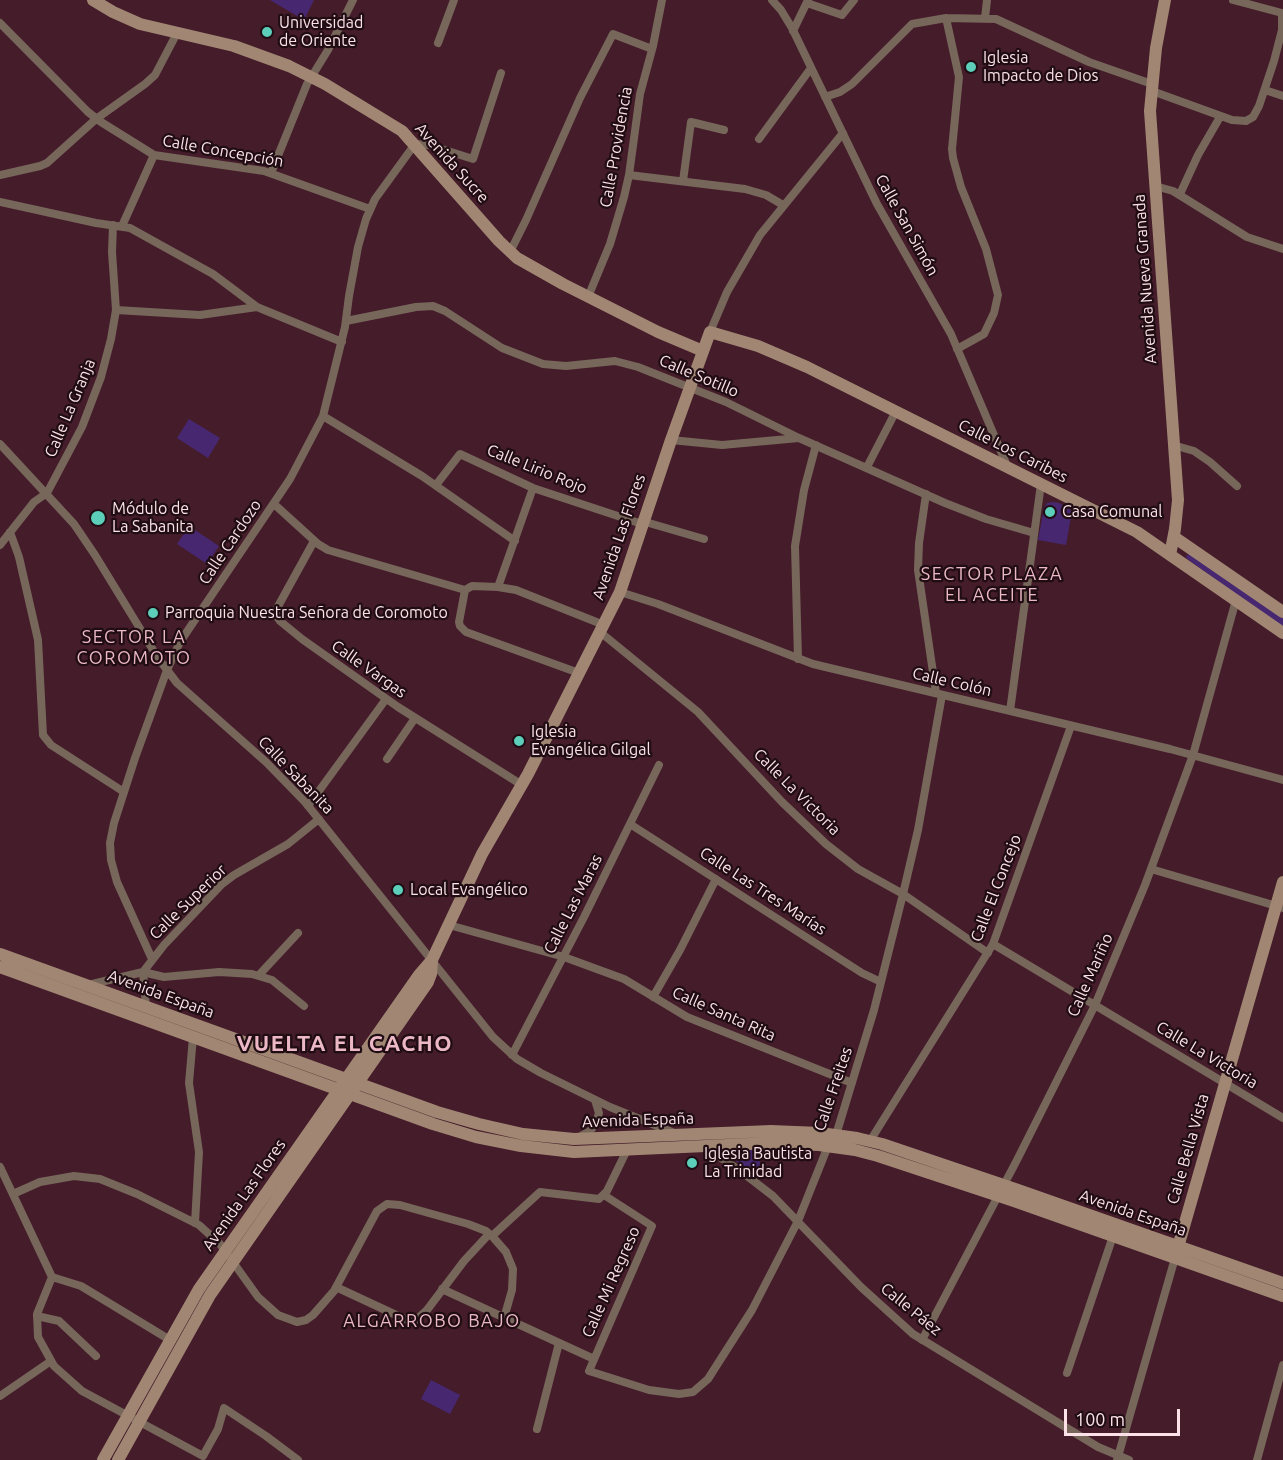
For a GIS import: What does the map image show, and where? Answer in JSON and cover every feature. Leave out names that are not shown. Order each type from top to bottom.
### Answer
[{"type":"street","name":"Avenida Sucre","points":[[93,0],[140,24],[251,51],[312,77],[396,126],[415,144],[510,252],[588,297],[658,332],[703,351]]},
{"type":"street","points":[[271,173],[312,77],[333,42],[353,0]]},
{"type":"street","points":[[438,43],[454,0]]},
{"type":"street","name":"Calle Providencia","points":[[588,297],[610,244],[629,175],[640,94],[663,0]]},
{"type":"street","name":"Calle San Simón","points":[[772,0],[781,10],[793,31],[877,204],[957,349],[981,409],[1009,468]]},
{"type":"street","points":[[793,31],[807,1],[842,15],[854,0]]},
{"type":"street","points":[[985,18],[987,0]]},
{"type":"street","name":"Avenida Nueva Granada","points":[[1165,0],[1152,87],[1150,122],[1178,500],[1170,555]]},
{"type":"street","points":[[825,97],[840,92],[852,84],[912,24],[946,18],[985,18],[1003,22],[1220,117],[1239,122],[1250,120],[1265,90],[1278,47],[1282,13],[1233,0]]},
{"type":"street","points":[[946,18],[959,77],[953,158],[961,187],[986,249],[998,295],[994,313],[984,334],[957,349]]},
{"type":"street","name":"Calle Concepción","points":[[2,26],[96,119],[154,155],[271,173],[370,208]]},
{"type":"street","points":[[0,175],[46,163],[96,119],[152,78],[177,33]]},
{"type":"street","points":[[510,252],[579,98],[613,34],[652,49]]},
{"type":"street","points":[[759,139],[811,68]]},
{"type":"street","points":[[415,144],[473,159],[501,73]]},
{"type":"street","points":[[1265,90],[1283,96]]},
{"type":"street","points":[[1180,194],[1198,155],[1220,117]]},
{"type":"street","points":[[684,181],[691,122],[724,130]]},
{"type":"street","name":"Avenida Las Flores","points":[[118,1460],[133,1419],[170,1340],[199,1289],[338,1089],[352,1081],[428,982],[432,960],[482,854],[522,785],[620,592],[689,387],[710,332],[737,273],[760,235],[843,133]]},
{"type":"street","name":"Calle Cardozo","points":[[152,959],[122,895],[111,860],[111,835],[124,792],[167,670],[180,642],[298,467],[323,416],[342,342],[354,269],[370,208],[382,187],[415,144]]},
{"type":"street","points":[[117,225],[154,155]]},
{"type":"street","points":[[629,175],[756,191],[772,197],[783,205]]},
{"type":"street","points":[[1155,186],[1180,194],[1237,231],[1283,249]]},
{"type":"street","points":[[0,202],[130,228],[195,263],[234,288],[257,307],[342,342]]},
{"type":"street","name":"Calle La Granja","points":[[0,545],[34,502],[47,493],[92,403],[107,357],[116,310],[112,252],[117,225]]},
{"type":"street","name":"Calle Sotillo","points":[[346,321],[416,307],[434,306],[502,348],[532,361],[554,366],[615,362],[638,367],[689,387],[926,494],[986,519],[1034,533]]},
{"type":"street","points":[[116,310],[200,315],[257,307]]},
{"type":"street","name":"Calle Los Caribes","points":[[710,332],[768,350],[896,411],[1137,532],[1283,633]]},
{"type":"street","points":[[867,467],[896,411]]},
{"type":"street","points":[[323,416],[436,485],[515,540]]},
{"type":"street","points":[[671,440],[722,445],[799,438]]},
{"type":"street","name":"Calle Sabanita","points":[[0,444],[74,524],[177,683],[266,762],[320,819],[493,1037],[512,1055],[534,1070],[595,1100],[654,1126],[681,1135]]},
{"type":"street","points":[[798,659],[795,546],[804,490],[816,445]]},
{"type":"street","points":[[1173,445],[1194,451],[1237,486]]},
{"type":"street","name":"Calle Lirio Rojo","points":[[436,485],[460,454],[534,488],[704,539]]},
{"type":"street","points":[[1010,711],[1041,484]]},
{"type":"street","points":[[498,587],[534,488]]},
{"type":"street","name":"Calle Freites","points":[[589,1371],[649,1390],[687,1395],[699,1389],[743,1326],[798,1221],[832,1141],[852,1083],[903,894],[918,830],[939,694],[918,570],[919,543],[926,494]]},
{"type":"street","points":[[274,504],[314,541],[328,550],[465,590],[459,622],[466,632],[579,673]]},
{"type":"street","points":[[10,532],[19,557],[38,640],[43,735],[51,745],[124,792]]},
{"type":"street","points":[[1174,537],[1283,612]]},
{"type":"street","name":"Calle Vargas","points":[[314,541],[279,605],[276,612],[277,617],[302,639],[386,699],[522,785]]},
{"type":"street","name":"Calle La Victoria","points":[[465,590],[472,586],[498,587],[533,596],[602,628],[698,712],[782,802],[826,844],[858,868],[903,894],[988,953]]},
{"type":"street","name":"Calle Colón","points":[[620,592],[658,604],[798,659],[1193,755],[1283,780]]},
{"type":"street","name":"Calle Mariño","points":[[922,1340],[1001,1191],[1095,1005],[1151,869],[1193,755],[1236,600]]},
{"type":"street","points":[[308,806],[386,699]]},
{"type":"street","points":[[387,759],[415,718]]},
{"type":"street","name":"Calle El Concejo","points":[[870,1141],[993,944],[1071,726]]},
{"type":"street","name":"Calle Las Maras","points":[[512,1055],[564,957],[658,765]]},
{"type":"street","name":"Calle Superior","points":[[143,972],[152,959],[222,884],[288,844],[320,819]]},
{"type":"street","name":"Calle Las Tres Marías","points":[[630,824],[862,973],[881,982]]},
{"type":"street","points":[[1151,869],[1280,907]]},
{"type":"street","points":[[653,996],[680,950],[716,879]]},
{"type":"street","name":"Calle Bella Vista","points":[[1118,1458],[1224,1083],[1280,907],[1283,882]]},
{"type":"street","name":"Calle Santa Rita","points":[[449,925],[564,957],[624,979],[687,1017],[852,1083]]},
{"type":"street","points":[[259,975],[298,933]]},
{"type":"street","name":"Calle La Victoria","points":[[993,944],[1283,1118]]},
{"type":"street","name":"Avenida España","points":[[0,954],[88,985],[193,1037],[433,1124],[496,1142],[558,1151],[870,1141],[1113,1236],[1283,1283]]},
{"type":"street","name":"Avenida España","points":[[0,968],[145,1013],[352,1081],[437,1112],[485,1126],[532,1135],[574,1139],[780,1131],[832,1141],[1001,1191],[1176,1252],[1283,1296]]},
{"type":"street","points":[[143,972],[145,1013]]},
{"type":"street","points":[[88,985],[143,972],[164,977],[219,972],[259,975],[272,980],[304,1006]]},
{"type":"street","points":[[193,1037],[189,1083],[199,1159],[195,1223]]},
{"type":"street","name":"Avenida Las Flores","points":[[103,1460],[133,1419],[232,1262],[351,1094],[352,1081]]},
{"type":"street","points":[[574,1139],[590,1131],[596,1123],[599,1113],[595,1100]]},
{"type":"street","name":"Calle Páez","points":[[702,1146],[761,1186],[861,1287],[922,1340],[1098,1447],[1118,1458],[1129,1460]]},
{"type":"street","points":[[336,1287],[411,1322],[420,1318],[442,1289],[490,1235],[540,1192],[595,1200],[603,1196],[627,1150]]},
{"type":"street","points":[[0,1167],[52,1277],[37,1316],[38,1337],[58,1371],[82,1391],[202,1456],[218,1429],[224,1408],[298,1460]]},
{"type":"street","points":[[13,1194],[48,1180],[87,1177],[121,1187],[195,1223],[213,1237],[258,1297],[278,1315],[292,1322],[301,1322],[312,1315],[336,1287],[377,1211],[387,1204],[400,1205],[468,1224],[490,1235],[506,1252],[513,1269],[512,1290],[504,1318]]},
{"type":"street","name":"Calle Mi Regreso","points":[[589,1371],[652,1226],[603,1196]]},
{"type":"street","points":[[1067,1373],[1113,1236]]},
{"type":"street","points":[[52,1277],[81,1286],[170,1340]]},
{"type":"street","points":[[442,1289],[594,1359]]},
{"type":"street","points":[[37,1316],[59,1321],[96,1356]]},
{"type":"street","points":[[537,1428],[559,1343]]},
{"type":"street","points":[[0,1396],[51,1361]]},
{"type":"street","points":[[1257,1460],[1283,1365]]},
{"type":"shaded area","points":[[270,0],[314,0],[304,20]]},
{"type":"shaded area","points":[[189,419],[220,438],[208,458],[177,438]]},
{"type":"shaded area","points":[[1053,502],[1072,511],[1066,545],[1038,540],[1044,508],[1047,503]]},
{"type":"shaded area","points":[[189,526],[219,546],[207,564],[177,544]]},
{"type":"shaded area","points":[[1189,554],[1283,618],[1283,627],[1187,559],[1186,556]]},
{"type":"shaded area","points":[[733,1150],[763,1150],[757,1175],[730,1157]]},
{"type":"shaded area","points":[[431,1380],[460,1395],[450,1414],[421,1399]]},
{"type":"place","name":"Universidad de Oriente","points":[[267,32]]},
{"type":"place","name":"Iglesia Impacto de Dios","points":[[971,67]]},
{"type":"place","name":"Casa Comunal","points":[[1050,512]]},
{"type":"place","name":"Módulo de La Sabanita","points":[[98,518]]},
{"type":"place","name":"Parroquia Nuestra Señora de Coromoto","points":[[153,613]]},
{"type":"place","name":"Iglesia Evangélica Gilgal","points":[[519,741]]},
{"type":"place","name":"Local Evangélico","points":[[398,890]]},
{"type":"place","name":"Iglesia Bautista La Trinidad","points":[[692,1163]]},
{"type":"district","name":"SECTOR PLAZA EL ACEITE","points":[[992,584]]},
{"type":"district","name":"SECTOR LA COROMOTO","points":[[134,647]]},
{"type":"district","name":"VUELTA EL CACHO","points":[[345,1044]]},
{"type":"district","name":"ALGARROBO BAJO","points":[[432,1321]]}]
